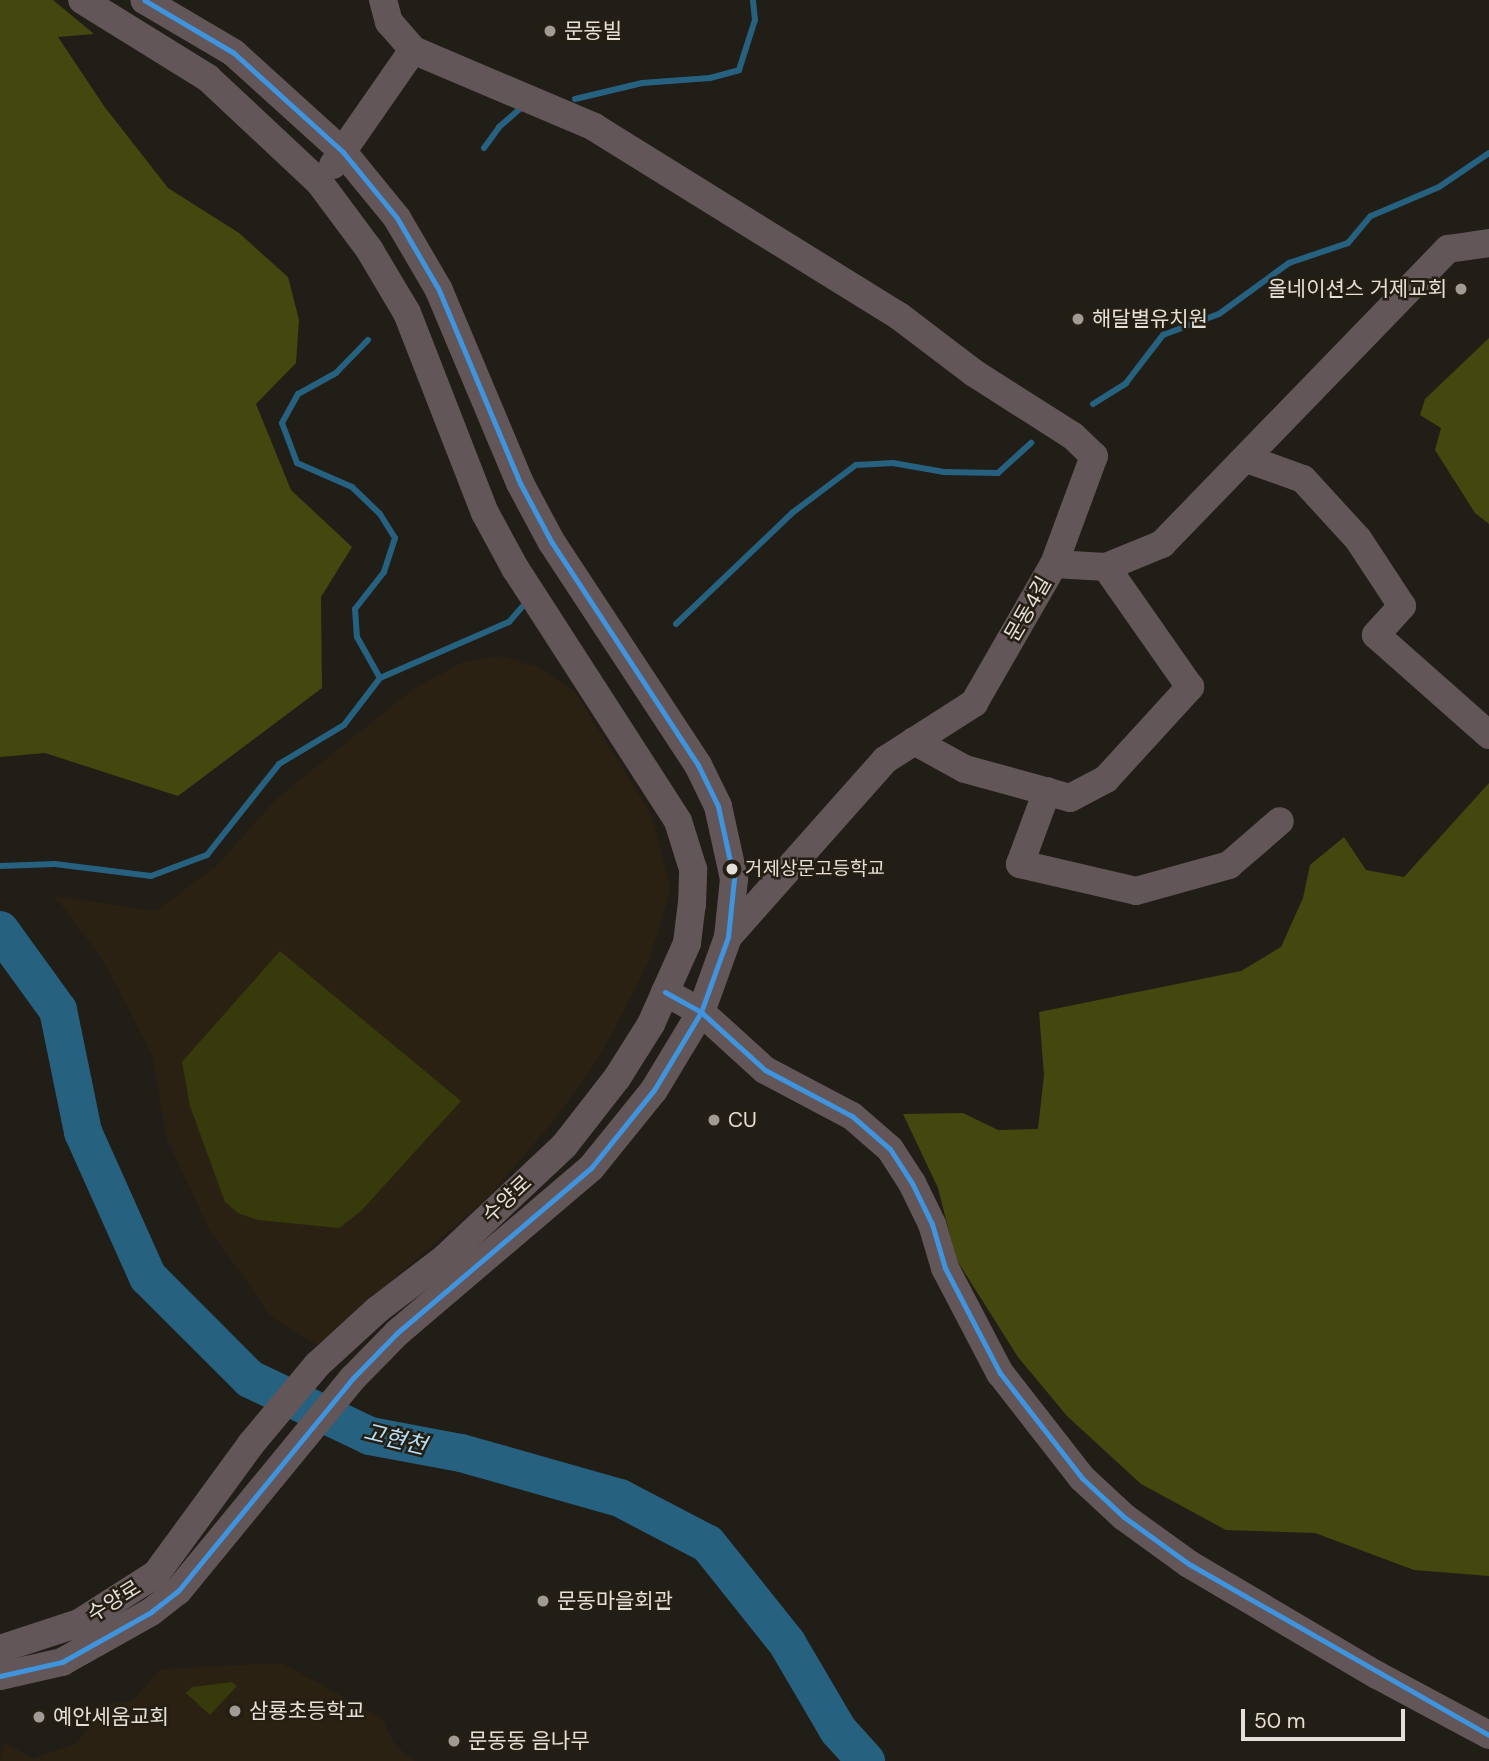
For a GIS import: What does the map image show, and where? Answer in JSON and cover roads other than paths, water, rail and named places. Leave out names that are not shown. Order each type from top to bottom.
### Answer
[{"type":"street","name":"수양로","points":[[0,1649],[48,1637],[134,1592],[174,1552],[251,1444],[317,1365],[377,1310],[444,1258],[565,1146],[617,1078],[665,992],[687,943],[692,905],[693,869],[678,821],[544,609],[516,570],[485,513],[407,313],[369,249],[319,181],[208,78],[82,0]]},
{"type":"street","name":"수양로","points":[[0,1676],[62,1662],[160,1605],[198,1569],[289,1452],[353,1378],[397,1333],[591,1168],[654,1090],[701,1012],[728,937],[734,879],[713,796],[698,765],[552,543],[520,483],[433,280],[397,218],[343,152],[234,53],[144,0]]},
{"type":"street","points":[[383,0],[390,22],[413,50],[594,127],[899,316],[974,373],[1073,436],[1094,456],[1054,564]]},
{"type":"street","points":[[319,181],[343,152],[413,50]]},
{"type":"street","name":"문동4길","points":[[728,937],[885,760],[974,703],[1054,564],[1106,568],[1162,544],[1448,249],[1489,243]]},
{"type":"street","points":[[1247,459],[1303,479],[1358,539],[1402,606],[1376,635],[1489,735]]},
{"type":"street","points":[[914,741],[965,769],[1070,798],[1105,779],[1190,687],[1106,568]]},
{"type":"street","points":[[1047,791],[1020,864],[1136,891],[1229,865],[1280,821]]},
{"type":"street","points":[[665,992],[701,1012],[765,1070],[852,1116],[890,1149],[912,1183],[932,1224],[945,1268],[1000,1373],[1082,1478],[1124,1517],[1189,1563],[1377,1675],[1489,1735]]},
{"type":"waterway","points":[[575,99],[642,83],[710,78],[739,70],[755,20],[753,0]]},
{"type":"waterway","points":[[484,148],[499,127],[522,107]]},
{"type":"waterway","points":[[1093,404],[1126,383],[1163,335],[1219,314],[1289,263],[1348,243],[1371,216],[1439,187],[1489,153]]},
{"type":"waterway","points":[[368,340],[336,373],[298,394],[282,423],[297,463],[352,487],[380,514],[395,538],[384,572],[355,609],[357,637],[380,678]]},
{"type":"waterway","points":[[676,624],[792,513],[856,465],[893,463],[944,472],[998,473],[1031,443]]},
{"type":"waterway","points":[[0,866],[55,864],[151,876],[207,855],[279,764],[344,725],[380,678],[509,622],[522,607]]},
{"type":"waterway","name":"고현천","points":[[0,930],[58,1010],[83,1132],[148,1277],[250,1379],[370,1436],[461,1453],[620,1498],[708,1544],[787,1643],[838,1730],[866,1761]]},
{"type":"place","name":"문동빌","points":[[550,31]]},
{"type":"place","name":"올네이션스 거제교회","points":[[1461,289]]},
{"type":"place","name":"해달별유치원","points":[[1078,319]]},
{"type":"place","name":"거제상문고등학교","points":[[732,869]]},
{"type":"place","name":"CU","points":[[714,1120]]},
{"type":"place","name":"문동마을회관","points":[[543,1601]]},
{"type":"place","name":"삼룡초등학교","points":[[235,1711]]},
{"type":"place","name":"예안세움교회","points":[[39,1717]]},
{"type":"place","name":"문동동 음나무","points":[[454,1741]]}]
